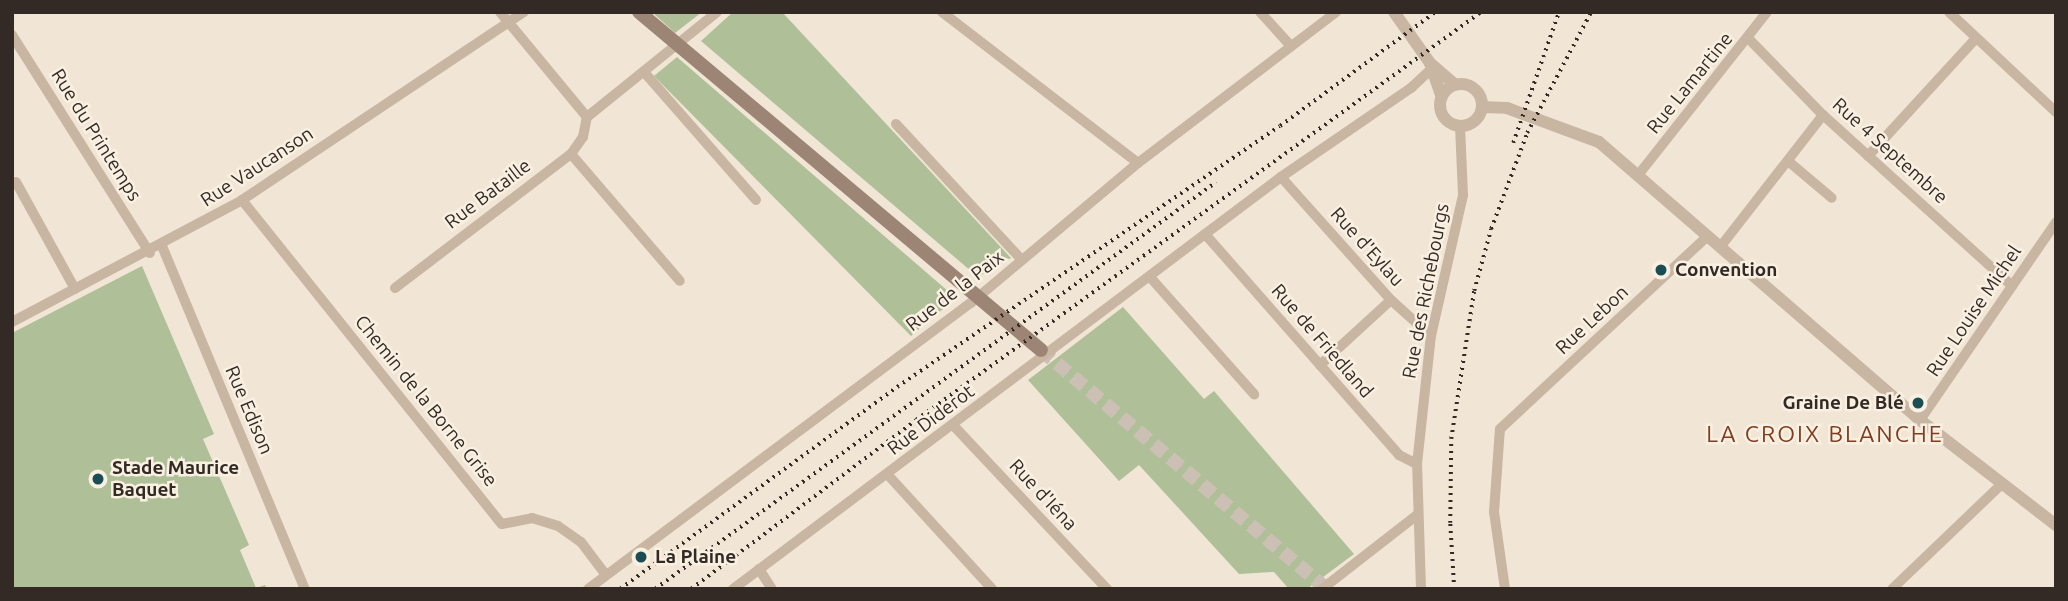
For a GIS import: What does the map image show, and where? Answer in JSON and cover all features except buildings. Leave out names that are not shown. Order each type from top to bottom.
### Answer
[{"type":"main road","points":[[639,12],[1041,349]]},
{"type":"street","points":[[500,12],[586,117],[718,12]]},
{"type":"street","name":"Rue Vaucanson","points":[[12,322],[150,253],[242,200],[511,25],[524,12]]},
{"type":"street","points":[[942,12],[1138,163]]},
{"type":"street","points":[[1260,12],[1290,45]]},
{"type":"street","name":"Rue de la Paix","points":[[588,589],[971,303],[1138,163],[1336,12]]},
{"type":"street","name":"Rue Lamartine","points":[[1639,174],[1767,12]]},
{"type":"street","points":[[1949,12],[2056,111]]},
{"type":"street","points":[[1396,15],[1430,64],[1442,97],[1443,116],[1460,127],[1472,123],[1482,107]]},
{"type":"street","name":"Rue du Printemps","points":[[12,35],[150,253]]},
{"type":"street","name":"Rue 4 Septembre","points":[[1748,38],[1823,115],[2012,286]]},
{"type":"street","points":[[1868,156],[1976,38]]},
{"type":"street","points":[[1430,64],[1455,85],[1475,89],[1482,107]]},
{"type":"street","name":"Rue Diderot","points":[[733,589],[1281,177],[1411,88],[1430,64]]},
{"type":"street","points":[[645,71],[756,200]]},
{"type":"street","points":[[1442,97],[1455,85]]},
{"type":"street","points":[[1482,107],[1507,108],[1600,142],[1920,420],[2056,525]]},
{"type":"street","points":[[1721,246],[1823,115]]},
{"type":"street","name":"Rue Bataille","points":[[395,288],[571,154],[583,137],[586,117]]},
{"type":"street","points":[[896,124],[1022,260]]},
{"type":"street","name":"Rue des Richebourgs","points":[[1421,589],[1417,464],[1431,336],[1463,195],[1460,127]]},
{"type":"street","points":[[571,154],[680,281]]},
{"type":"street","points":[[1788,161],[1832,198]]},
{"type":"street","name":"Rue d'Eylau","points":[[1281,177],[1391,300],[1431,336]]},
{"type":"street","points":[[16,182],[75,289]]},
{"type":"street","name":"Chemin de la Borne Grise","points":[[242,200],[502,524],[532,518],[558,526],[580,542],[606,575]]},
{"type":"street","name":"Rue Louise Michel","points":[[1920,420],[2055,225]]},
{"type":"street","name":"Rue de Friedland","points":[[1205,234],[1399,455],[1417,464]]},
{"type":"street","name":"Rue Lebon","points":[[1505,589],[1493,512],[1500,429],[1708,236]]},
{"type":"street","name":"Rue Edison","points":[[162,246],[305,589]]},
{"type":"street","points":[[1150,277],[1254,394]]},
{"type":"street","points":[[1320,366],[1391,300]]},
{"type":"street","name":"Rue d'Iéna","points":[[953,425],[1107,589]]},
{"type":"street","points":[[888,475],[992,589]]},
{"type":"street","points":[[1892,589],[2002,484]]},
{"type":"street","points":[[1322,589],[1417,514]]},
{"type":"street","points":[[759,569],[772,589]]},
{"type":"green space","points":[[652,12],[702,12],[675,33]]},
{"type":"green space","points":[[733,12],[782,12],[1011,258],[978,277],[701,41]]},
{"type":"green space","points":[[677,57],[956,298],[911,336],[654,76]]},
{"type":"green space","points":[[142,266],[214,434],[203,439],[249,545],[240,550],[256,588],[265,585],[267,589],[12,589],[12,333]]},
{"type":"green space","points":[[1123,307],[1204,399],[1214,391],[1354,554],[1307,589],[1289,589],[1274,572],[1239,574],[1139,465],[1119,481],[1028,380]]},
{"type":"tunnel","points":[[1041,350],[1327,589]]},
{"type":"railway","points":[[620,589],[897,387],[1280,126],[1435,12]]},
{"type":"railway","points":[[691,589],[916,420],[1481,12]]},
{"type":"railway","points":[[1513,143],[1559,12]]},
{"type":"railway","points":[[1454,589],[1450,523],[1451,439],[1474,291],[1491,229],[1527,133],[1591,12]]},
{"type":"railway","points":[[655,589],[1216,182]]},
{"type":"place","name":"Convention","points":[[1661,270]]},
{"type":"place","name":"Graine De Blé","points":[[1918,403]]},
{"type":"place","name":"Stade Maurice Baquet","points":[[98,479]]},
{"type":"place","name":"La Plaine","points":[[641,557]]},
{"type":"district","name":"LA CROIX BLANCHE","points":[[1825,434]]}]
